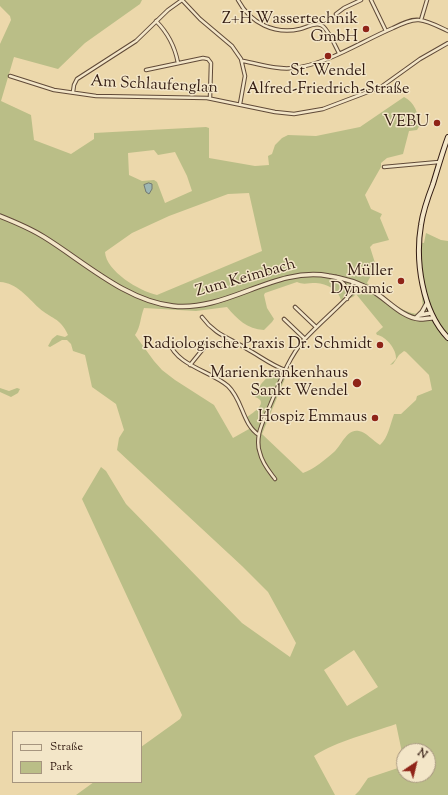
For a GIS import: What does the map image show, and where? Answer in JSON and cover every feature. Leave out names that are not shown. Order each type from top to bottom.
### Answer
[{"type":"main road","points":[[448,137],[424,211],[419,240],[421,274],[427,303],[432,318],[448,338]]},
{"type":"street","points":[[74,92],[74,85],[78,79],[136,41],[156,21],[182,0],[200,19],[232,46],[243,61],[245,82],[240,104]]},
{"type":"street","points":[[238,0],[252,17],[268,28],[274,30],[289,31],[314,24],[321,25],[326,29],[339,53]]},
{"type":"street","points":[[336,14],[344,8],[361,0]]},
{"type":"street","points":[[371,0],[386,31]]},
{"type":"street","points":[[421,20],[428,0]]},
{"type":"street","points":[[243,61],[274,68],[294,68],[316,63],[410,21],[421,20],[448,31]]},
{"type":"street","points":[[156,21],[170,38],[178,63]]},
{"type":"street","name":"Am Schlaufenglan","points":[[10,76],[54,90],[106,97],[210,98],[275,112],[292,114],[308,113],[323,109],[381,87],[420,59],[448,43]]},
{"type":"street","points":[[146,70],[203,58],[210,61],[210,98]]},
{"type":"street","points":[[384,166],[440,162]]},
{"type":"street","name":"Zum Keimbach","points":[[0,216],[31,229],[114,283],[139,296],[173,306],[209,304],[292,276],[318,274],[353,282],[370,290],[402,312],[416,318],[432,318]]},
{"type":"street","points":[[335,277],[344,284],[348,292]]},
{"type":"street","points":[[347,299],[348,292],[353,282]]},
{"type":"street","points":[[275,479],[265,466],[259,452],[259,436],[262,423],[285,370],[305,339],[347,299],[359,285]]},
{"type":"street","points":[[416,318],[427,303]]},
{"type":"street","points":[[295,307],[316,327]]},
{"type":"street","points":[[419,315],[431,313]]},
{"type":"street","points":[[202,317],[211,328],[245,347],[269,363],[285,370]]},
{"type":"street","points":[[284,319],[305,339]]},
{"type":"street","points":[[170,342],[172,347],[190,365],[222,382],[232,391],[237,397],[250,428],[259,436]]},
{"type":"street","points":[[190,365],[207,344]]},
{"type":"green space","points":[[0,0],[142,0],[140,4],[85,43],[58,69],[14,57],[1,101],[31,115],[34,140],[71,154],[94,139],[94,133],[206,127],[209,128],[209,158],[255,166],[269,165],[268,156],[272,154],[275,145],[282,138],[288,135],[316,136],[360,127],[404,97],[413,105],[420,125],[417,130],[409,131],[403,154],[387,158],[381,163],[381,167],[365,195],[371,209],[382,214],[380,218],[389,240],[373,244],[370,247],[376,266],[367,283],[398,307],[411,313],[418,314],[423,309],[417,242],[424,243],[426,233],[441,240],[448,241],[448,795],[355,795],[368,778],[396,769],[396,783],[436,783],[436,743],[400,743],[396,724],[343,742],[314,756],[335,795],[76,795],[93,783],[142,783],[142,746],[180,719],[182,715],[82,499],[101,467],[106,471],[126,504],[242,623],[290,657],[296,643],[268,592],[117,450],[119,438],[124,430],[116,404],[92,387],[85,355],[73,351],[71,344],[67,340],[62,340],[50,347],[48,346],[52,339],[57,335],[65,337],[68,335],[62,325],[43,312],[17,288],[0,282],[0,44],[11,20],[10,16],[0,6]],"holes":[[[154,150],[158,155],[175,152],[187,176],[192,191],[165,203],[157,182],[154,180],[142,181],[129,175],[128,153]],[[249,193],[262,251],[157,295],[133,285],[117,273],[111,266],[105,252],[132,233],[169,216],[228,194]],[[297,282],[316,283],[328,286],[335,290],[340,296],[341,300],[343,299],[344,294],[347,299],[356,294],[383,327],[376,333],[377,335],[384,338],[395,352],[396,359],[390,365],[393,364],[399,355],[404,351],[406,352],[429,375],[432,390],[417,396],[416,400],[401,414],[394,414],[387,435],[380,445],[364,433],[359,431],[351,432],[337,449],[327,458],[315,467],[303,473],[262,434],[286,376],[278,371],[267,377],[254,393],[255,397],[259,399],[261,404],[247,417],[251,427],[233,438],[214,405],[162,370],[135,335],[144,308],[196,311],[227,307],[243,323],[252,328],[264,330],[274,319],[267,308],[264,295],[265,293]],[[354,650],[378,687],[347,706],[324,670]]]},
{"type":"green space","points":[[0,388],[9,391],[17,388],[20,389],[18,393],[11,397],[0,392]]},
{"type":"water","points":[[149,183],[152,184],[152,189],[149,194],[146,192],[144,185]]},
{"type":"place","name":"Z+H Wassertechnik GmbH","points":[[366,29]]},
{"type":"place","name":"St. Wendel Alfred-Friedrich-Straße","points":[[328,56]]},
{"type":"place","name":"VEBU","points":[[437,123]]},
{"type":"place","name":"Müller Dynamic","points":[[401,281]]},
{"type":"place","name":"Radiologische Praxis Dr. Schmidt","points":[[380,345]]},
{"type":"place","name":"Marienkrankenhaus Sankt Wendel","points":[[357,383]]},
{"type":"place","name":"Hospiz Emmaus","points":[[375,418]]}]
